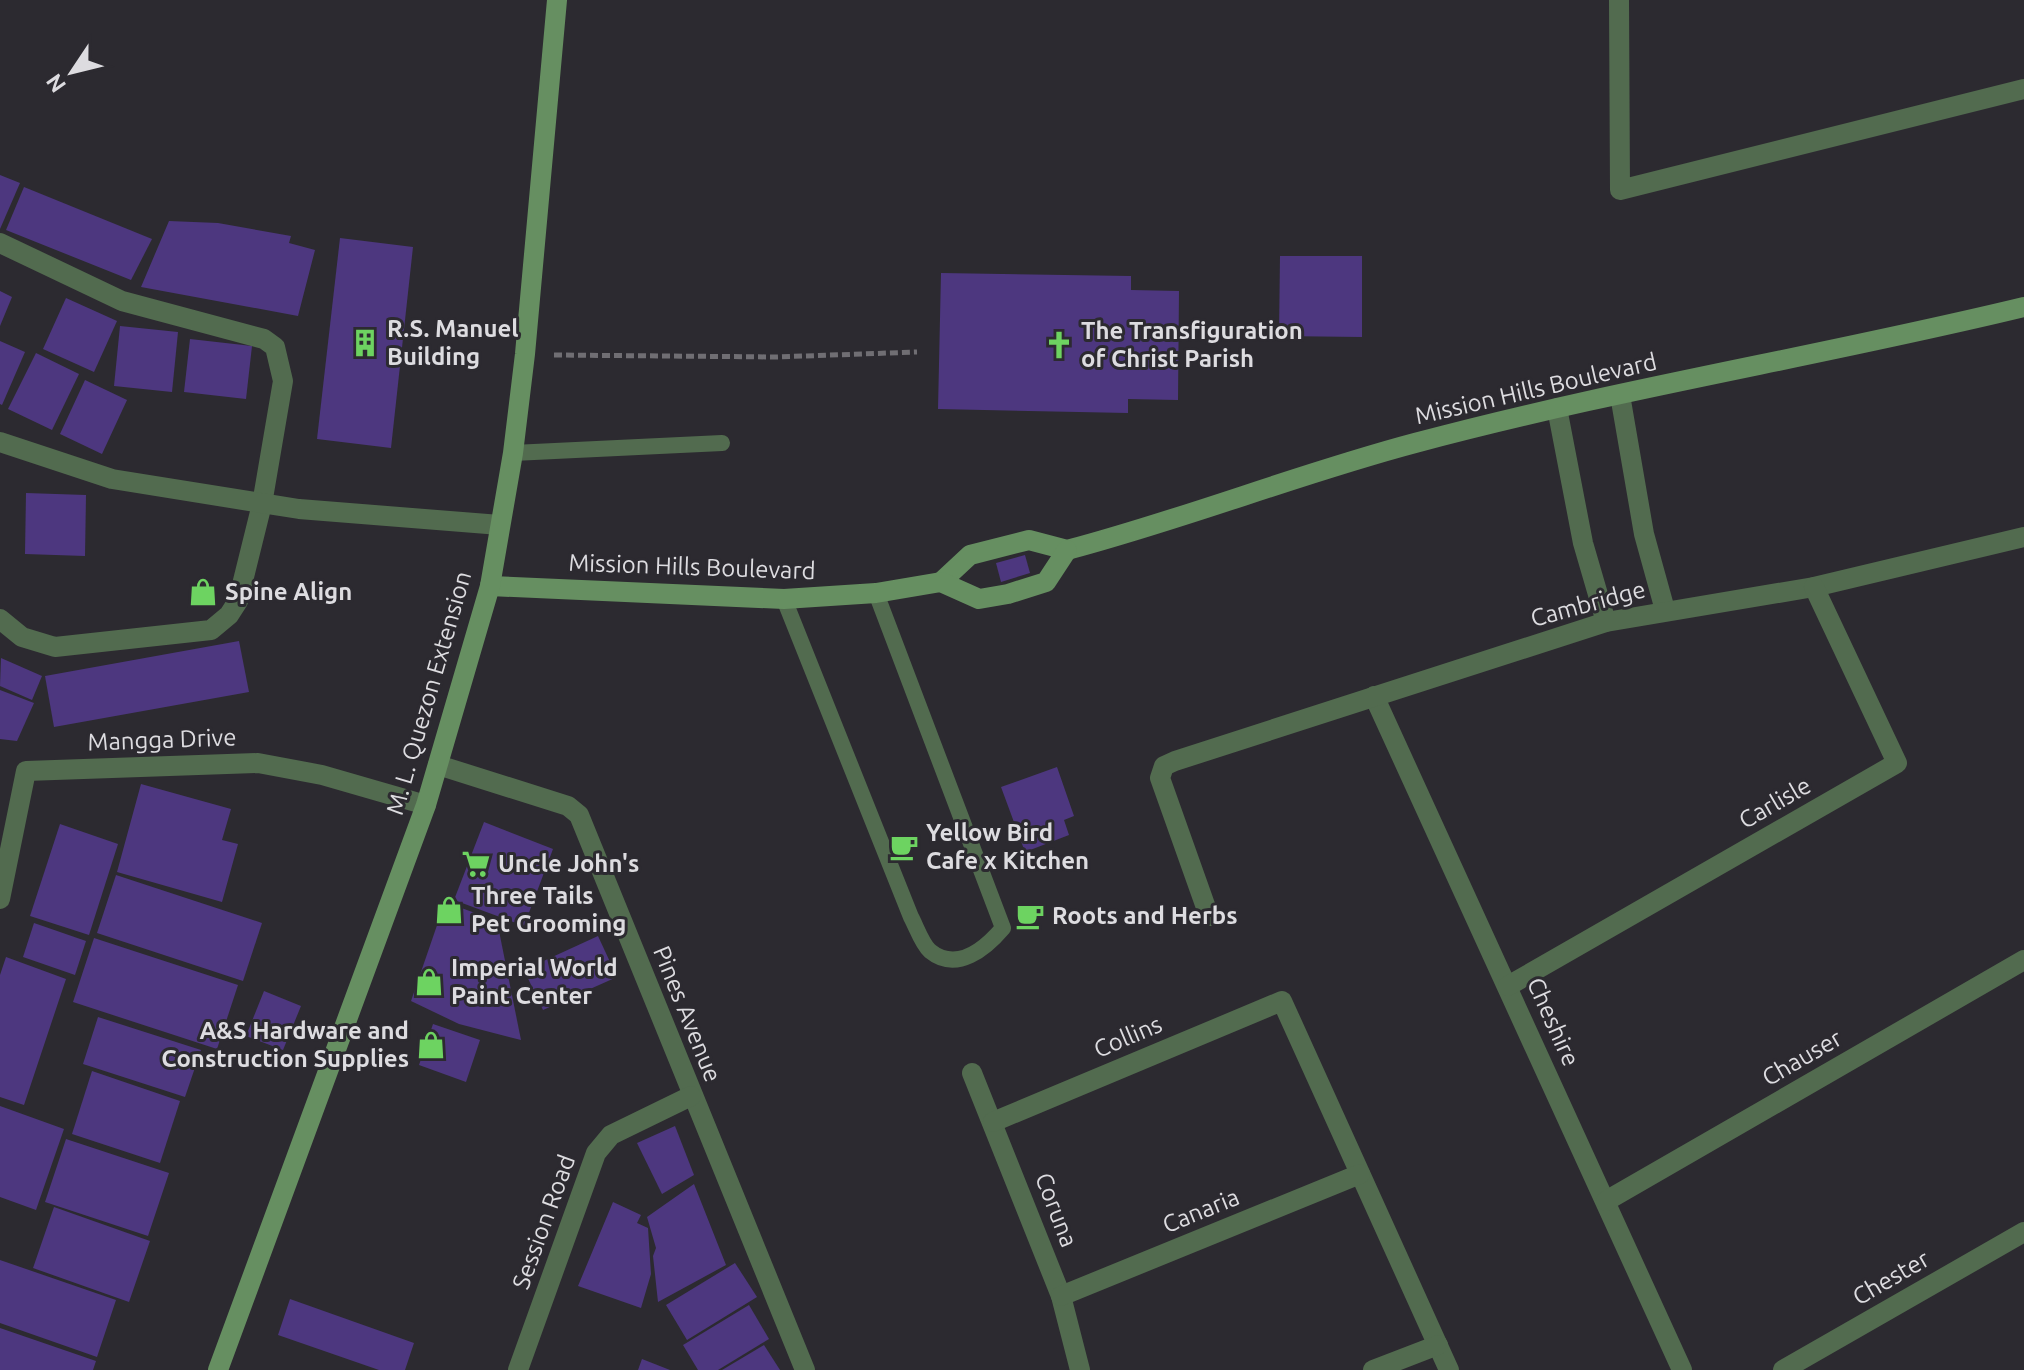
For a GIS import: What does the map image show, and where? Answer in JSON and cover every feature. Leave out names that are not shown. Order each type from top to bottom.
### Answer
[{"type":"street","name":"M. L. Quezon Extension","points":[[218,1370],[426,805],[490,586],[513,453],[543,172],[557,0]]},
{"type":"street","points":[[1619,0],[1620,190],[2024,89]]},
{"type":"street","points":[[0,243],[122,301],[264,339],[275,347],[283,381],[262,504],[238,601],[229,615],[211,630],[55,647],[22,637],[0,619]]},
{"type":"street","name":"Mission Hills Boulevard","points":[[1067,550],[1413,443],[1557,408],[1901,337],[2024,307]]},
{"type":"street","points":[[1620,395],[1644,534],[1665,610]]},
{"type":"street","points":[[1557,408],[1583,543],[1606,622]]},
{"type":"street","points":[[0,442],[112,479],[262,504],[500,525]]},
{"type":"street","name":"Cambridge","points":[[1209,916],[1160,778],[1164,766],[1606,622],[1814,587],[2024,537]]},
{"type":"street","points":[[1029,540],[1067,550],[1046,582],[1008,594],[979,599],[941,582],[970,555],[1029,540]]},
{"type":"street","name":"Mission Hills Boulevard","points":[[490,586],[784,599],[876,593],[941,582]]},
{"type":"street","name":"Carlisle","points":[[1508,986],[1897,763],[1814,587]]},
{"type":"street","name":"Cheshire","points":[[1374,696],[1682,1370]]},
{"type":"street","name":"Mangga Drive","points":[[0,899],[26,771],[258,763],[322,775],[426,805]]},
{"type":"street","name":"Pines Avenue","points":[[438,765],[568,806],[579,815],[805,1370]]},
{"type":"street","name":"Chauser","points":[[1606,1201],[2024,960]]},
{"type":"street","name":"Collins","points":[[993,1122],[1282,1001],[1360,1174]]},
{"type":"street","name":"Coruna","points":[[972,1073],[1061,1296],[1080,1370]]},
{"type":"street","name":"Session Road","points":[[518,1370],[596,1153],[611,1135],[691,1096]]},
{"type":"street","points":[[1360,1174],[1449,1370]]},
{"type":"street","name":"Canaria","points":[[1061,1296],[1360,1174]]},
{"type":"street","name":"Chester","points":[[1783,1370],[2024,1232]]},
{"type":"street","points":[[1373,1370],[1438,1345]]},
{"type":"lane","points":[[513,453],[722,443]]},
{"type":"lane","points":[[784,599],[911,917],[930,951],[953,960],[975,955],[1003,928],[876,593]]},
{"type":"path","points":[[579,356],[776,357],[917,352]]},
{"type":"building","points":[[0,175],[20,183],[0,229]]},
{"type":"building","points":[[24,187],[152,239],[131,280],[6,230]]},
{"type":"building","points":[[169,221],[218,223],[291,236],[289,243],[315,250],[298,316],[141,287]]},
{"type":"building","name":"R.S. Manuel Building","points":[[340,238],[413,247],[391,448],[317,439]]},
{"type":"building","points":[[1280,256],[1362,256],[1362,337],[1279,336]]},
{"type":"building","name":"The Transfiguration of Christ Parish","points":[[941,273],[1131,276],[1131,290],[1179,291],[1178,400],[1128,399],[1128,413],[938,409]]},
{"type":"building","points":[[0,291],[12,297],[0,326]]},
{"type":"building","points":[[66,298],[117,321],[94,372],[43,349]]},
{"type":"building","points":[[120,326],[178,332],[172,392],[114,386]]},
{"type":"building","points":[[190,339],[252,346],[246,399],[184,392]]},
{"type":"building","points":[[0,341],[25,352],[2,405],[0,404]]},
{"type":"building","points":[[36,353],[79,374],[52,430],[8,409]]},
{"type":"building","points":[[85,380],[127,400],[102,454],[60,434]]},
{"type":"building","points":[[26,493],[86,495],[85,556],[25,554]]},
{"type":"building","points":[[1025,555],[1030,573],[1001,582],[996,563]]},
{"type":"building","points":[[239,641],[249,692],[54,727],[45,676]]},
{"type":"building","points":[[1,658],[42,676],[32,700],[0,686]]},
{"type":"building","points":[[0,690],[34,703],[17,741],[0,739]]},
{"type":"building","points":[[1057,767],[1074,816],[1064,820],[1069,835],[1025,852],[1001,787]]},
{"type":"building","points":[[141,784],[231,809],[222,840],[238,844],[222,902],[117,872]]},
{"type":"building","points":[[484,822],[553,849],[524,926],[454,900]]},
{"type":"building","points":[[60,824],[118,844],[89,935],[30,916]]},
{"type":"building","points":[[116,875],[262,923],[243,981],[97,933]]},
{"type":"building","points":[[445,902],[497,921],[521,1040],[459,1024],[411,1001]]},
{"type":"building","points":[[34,923],[86,941],[75,975],[23,957]]},
{"type":"building","points":[[598,936],[617,977],[543,1010],[524,970]]},
{"type":"building","points":[[94,938],[238,985],[217,1049],[73,1002]]},
{"type":"building","points":[[6,957],[66,979],[24,1105],[0,1097],[0,975]]},
{"type":"building","points":[[264,991],[301,1006],[283,1050],[246,1036]]},
{"type":"building","points":[[98,1017],[201,1050],[185,1097],[83,1064]]},
{"type":"building","points":[[433,1024],[480,1040],[466,1082],[419,1065]]},
{"type":"building","points":[[92,1071],[180,1101],[160,1163],[72,1134]]},
{"type":"building","points":[[0,1106],[64,1129],[36,1210],[0,1197]]},
{"type":"building","points":[[675,1126],[694,1175],[662,1194],[637,1143]]},
{"type":"building","points":[[66,1139],[169,1173],[148,1236],[45,1202]]},
{"type":"building","points":[[694,1184],[726,1265],[658,1302],[653,1256],[656,1248],[647,1217]]},
{"type":"building","points":[[613,1202],[641,1215],[637,1223],[648,1228],[651,1274],[641,1308],[578,1286]]},
{"type":"building","points":[[54,1207],[150,1241],[129,1302],[33,1268]]},
{"type":"building","points":[[0,1260],[116,1300],[97,1357],[0,1323]]},
{"type":"building","points":[[735,1263],[757,1297],[687,1340],[666,1305]]},
{"type":"building","points":[[290,1299],[414,1343],[405,1370],[379,1370],[278,1335]]},
{"type":"building","points":[[749,1305],[769,1339],[718,1370],[698,1370],[683,1345]]},
{"type":"building","points":[[0,1328],[96,1361],[93,1370],[0,1370]]},
{"type":"building","points":[[764,1345],[780,1370],[722,1370]]},
{"type":"building","points":[[642,1359],[670,1370],[638,1370]]},
{"type":"place","name":"R.S. Manuel Building","points":[[365,343]]},
{"type":"place","name":"The Transfiguration of Christ Parish","points":[[1059,345]]},
{"type":"place","name":"Spine Align","points":[[203,592]]},
{"type":"place","name":"Yellow Bird Cafe x Kitchen","points":[[904,847]]},
{"type":"place","name":"Uncle John's","points":[[476,864]]},
{"type":"place","name":"Three Tails Pet Grooming","points":[[449,910]]},
{"type":"place","name":"Roots and Herbs","points":[[1030,916]]},
{"type":"place","name":"Imperial World Paint Center","points":[[429,982]]},
{"type":"place","name":"A&S Hardware and Construction Supplies","points":[[431,1045]]}]
